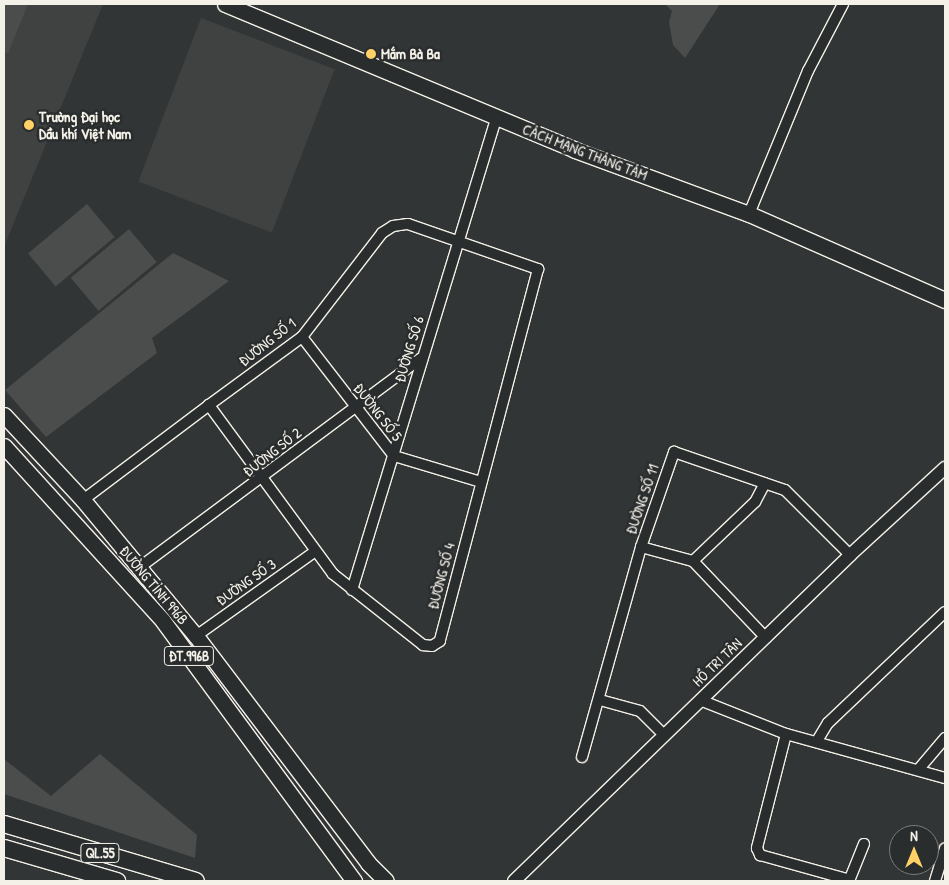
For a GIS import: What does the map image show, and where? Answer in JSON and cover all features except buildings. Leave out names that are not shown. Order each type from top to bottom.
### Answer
[{"type":"highway","name":"QL.55","points":[[4,824],[196,881]]},
{"type":"highway","name":"QL.55","points":[[4,848],[117,881]]},
{"type":"main road","name":"CÁCH MẠNG THÁNG TÁM","points":[[225,4],[575,150],[749,214],[945,300]]},
{"type":"main road","name":"ĐƯỜNG TỈNH 996B","points":[[4,416],[83,500],[196,636],[368,863],[386,881]]},
{"type":"main road","name":"ĐƯỜNG TỈNH 996B","points":[[4,446],[163,621],[342,862],[354,881]]},
{"type":"main road","points":[[342,862],[344,881]]},
{"type":"street","points":[[749,214],[808,71],[843,4]]},
{"type":"street","name":"ĐƯỜNG SỐ 6","points":[[352,590],[496,116]]},
{"type":"street","name":"ĐƯỜNG SỐ 1","points":[[83,500],[302,337],[382,233],[408,224],[459,240]]},
{"type":"street","name":"ĐƯỜNG SỐ 4","points":[[209,405],[314,552],[352,590],[423,644],[432,646],[440,641],[538,269],[459,240]]},
{"type":"street","name":"ĐƯỜNG SỐ 5","points":[[302,337],[353,406],[394,456],[481,482]]},
{"type":"street","name":"ĐƯỜNG SỐ 2","points":[[140,568],[262,479],[353,406],[421,358]]},
{"type":"street","name":"ĐƯỜNG SỐ 11","points":[[582,757],[600,700],[641,547],[674,452],[785,490],[850,555]]},
{"type":"street","name":"HỒ TRI TÂN","points":[[514,881],[850,555],[945,468]]},
{"type":"street","points":[[693,560],[755,502],[765,483]]},
{"type":"street","points":[[641,547],[693,560],[766,638]]},
{"type":"street","name":"ĐƯỜNG SỐ 3","points":[[196,636],[314,552]]},
{"type":"street","points":[[817,741],[828,723],[945,612]]},
{"type":"street","points":[[600,700],[640,711],[664,736]]},
{"type":"street","points":[[700,700],[786,734],[817,741],[945,778]]},
{"type":"street","points":[[786,734],[757,848],[760,855],[849,881],[864,844]]},
{"type":"street","points":[[918,770],[945,738]]},
{"type":"street","points":[[935,881],[945,849]]},
{"type":"shaded area","name":"Trường Đại học Dầu khí Việt Nam","points":[[4,4],[103,4],[4,247]]},
{"type":"shaded area","points":[[4,4],[28,4],[8,53],[4,52]]},
{"type":"shaded area","points":[[665,4],[720,4],[685,58],[673,45],[669,22],[672,11]]},
{"type":"shaded area","points":[[201,18],[335,69],[272,233],[138,181]]},
{"type":"shaded area","points":[[87,204],[115,237],[56,286],[28,253]]},
{"type":"shaded area","points":[[129,229],[157,262],[98,311],[71,278]]},
{"type":"shaded area","points":[[173,253],[229,281],[152,338],[157,353],[46,437],[5,390]]},
{"type":"shaded area","points":[[100,754],[197,835],[195,858],[4,794],[4,759],[51,796]]},
{"type":"place","name":"Mắm Bà Ba","points":[[371,54]]},
{"type":"place","name":"Trường Đại học Dầu khí Việt Nam","points":[[29,125]]}]
